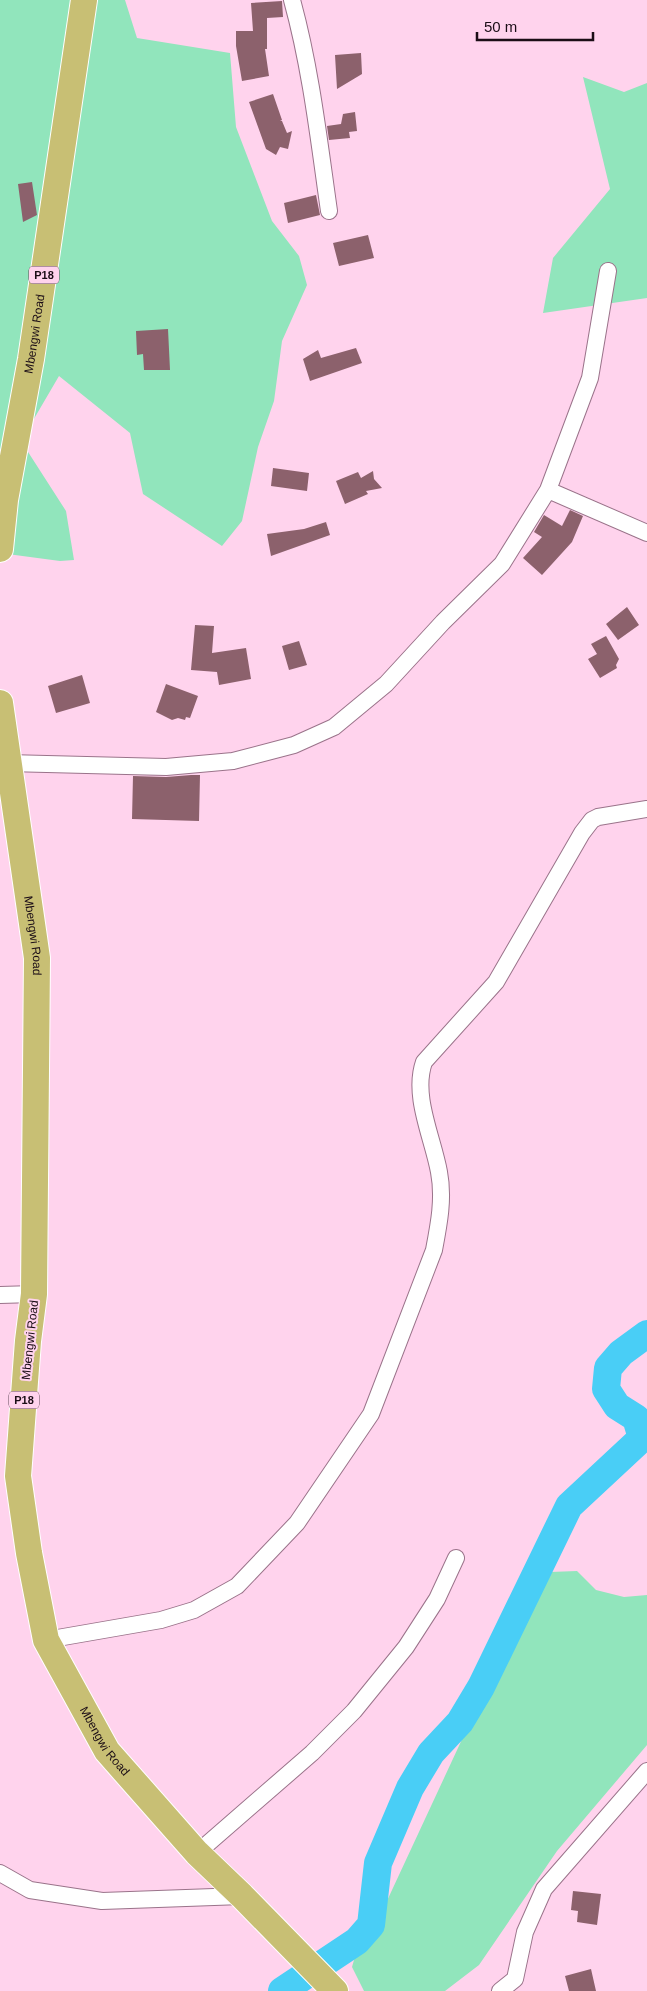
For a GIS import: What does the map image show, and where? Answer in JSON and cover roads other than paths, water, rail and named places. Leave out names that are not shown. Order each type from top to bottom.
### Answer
[{"type":"main road","name":"Mbengwi Road","points":[[0,549],[5,500],[31,359],[84,0]]},
{"type":"main road","name":"Mbengwi Road","points":[[0,703],[37,958],[34,1294],[28,1341],[18,1476],[29,1553],[46,1640],[107,1751],[197,1853],[242,1896],[334,1991]]},
{"type":"street","points":[[292,0],[299,24],[329,212]]},
{"type":"street","points":[[8,763],[166,767],[233,761],[294,745],[334,727],[386,684],[443,622],[502,564],[548,490],[590,378],[608,271]]},
{"type":"street","points":[[548,490],[647,533]]},
{"type":"street","points":[[46,1640],[161,1620],[194,1610],[237,1586],[297,1523],[371,1414],[434,1250],[442,1196],[439,1173],[420,1094],[420,1073],[424,1062],[496,982],[582,833],[592,820],[605,815],[647,809]]},
{"type":"street","points":[[0,1295],[34,1294]]},
{"type":"street","points":[[197,1853],[312,1753],[354,1711],[406,1647],[437,1599],[456,1558]]},
{"type":"street","points":[[500,1991],[515,1979],[525,1932],[544,1889],[647,1771]]},
{"type":"street","points":[[0,1873],[30,1890],[102,1901],[242,1896]]},
{"type":"waterway","points":[[282,1991],[357,1941],[371,1925],[378,1863],[410,1788],[431,1753],[460,1722],[481,1687],[569,1506],[642,1438],[636,1418],[617,1406],[606,1389],[608,1368],[621,1353],[647,1334]]}]
